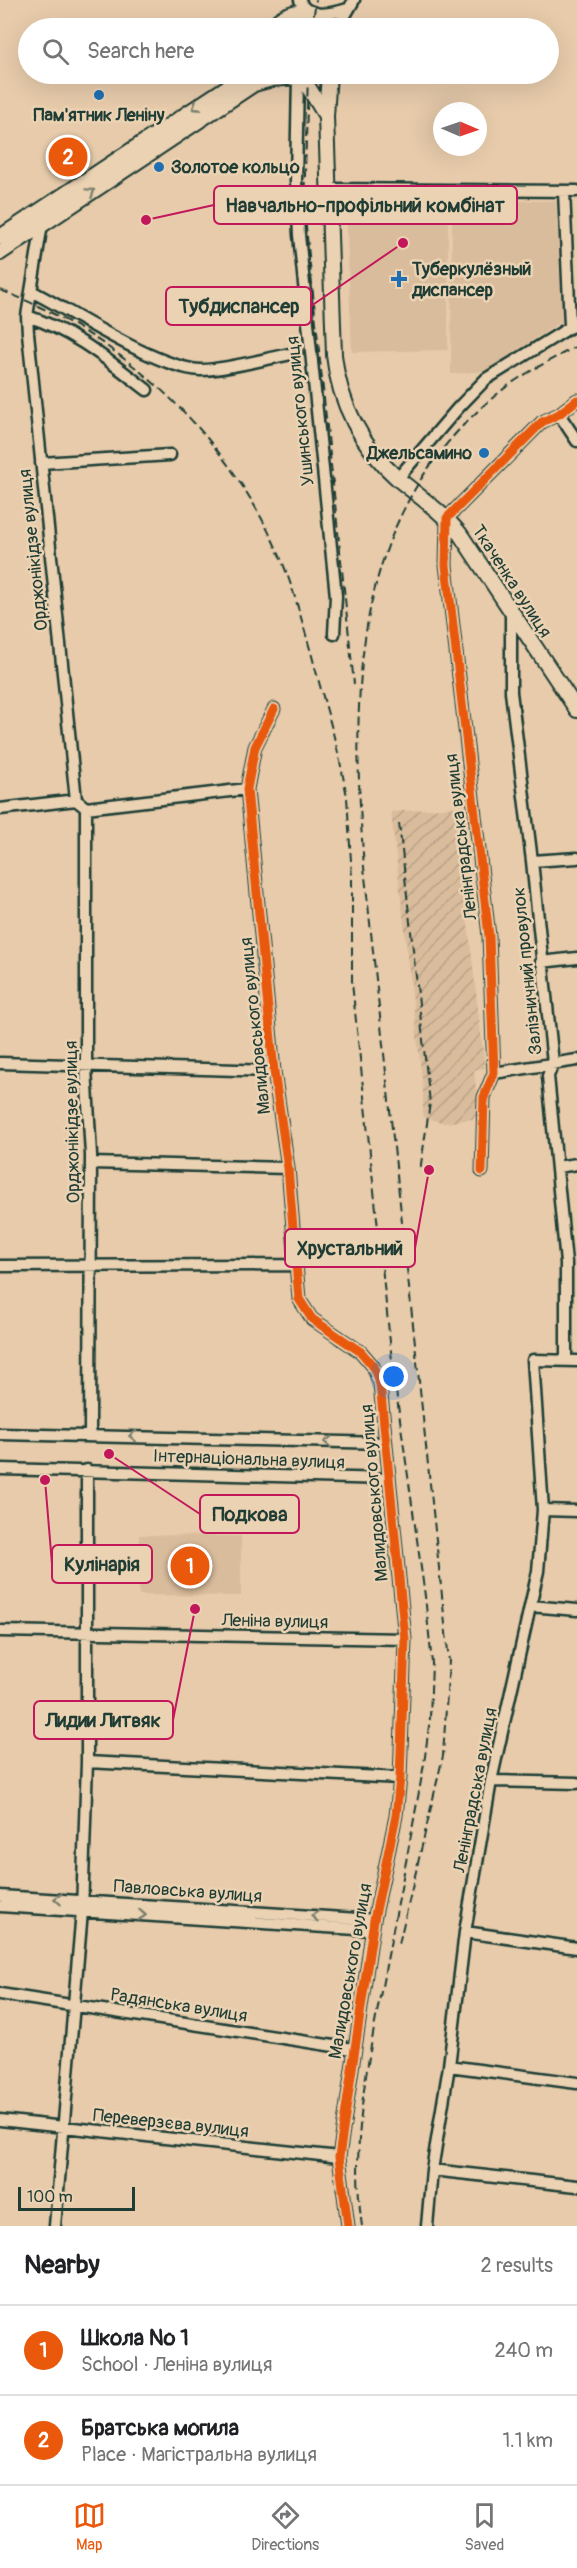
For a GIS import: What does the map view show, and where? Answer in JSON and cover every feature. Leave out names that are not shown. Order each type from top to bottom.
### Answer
[{"type":"main road","points":[[283,18],[290,13],[311,13],[321,18]]},
{"type":"main road","points":[[0,237],[231,84]]},
{"type":"main road","points":[[0,253],[254,84]]},
{"type":"main road","points":[[306,84],[326,116]]},
{"type":"main road","name":"Ткаченка вулиця","points":[[328,84],[326,116],[336,375],[354,424],[381,461],[447,518],[577,710]]},
{"type":"street","points":[[281,18],[300,0],[305,10],[311,13],[330,14],[351,5]]},
{"type":"street","name":"Ушинського вулиця","points":[[292,84],[297,202],[336,596],[334,634]]},
{"type":"street","points":[[329,189],[577,191]]},
{"type":"street","points":[[398,478],[486,379],[574,324],[564,191]]},
{"type":"street","name":"Орджонікідзе вулиця","points":[[42,224],[33,292],[27,316],[76,800]]},
{"type":"street","points":[[33,292],[138,349],[175,364],[201,370],[296,353]]},
{"type":"street","points":[[27,316],[55,325],[75,336],[147,390]]},
{"type":"street","points":[[447,518],[542,422],[560,414],[577,400]]},
{"type":"street","points":[[560,414],[577,441]]},
{"type":"street","points":[[41,463],[170,455]]},
{"type":"street","name":"Ленінградська вулиця","points":[[447,518],[446,565],[489,936],[494,1072],[484,1097],[482,1171]]},
{"type":"street","name":"Залізничний провулок","points":[[511,614],[511,692],[532,861],[553,1063],[548,1076],[557,1167],[572,1262],[572,1361]]},
{"type":"street","name":"Малидовського вулиця","points":[[274,709],[255,747],[247,789],[274,1071],[288,1168],[299,1299],[312,1319],[361,1352],[373,1366],[381,1384],[405,1639],[400,1778],[396,1816],[373,1925],[353,2049],[339,2157],[348,2226]]},
{"type":"street","points":[[0,809],[76,800],[86,808],[247,789]]},
{"type":"street","name":"Орджонікідзе вулиця","points":[[86,808],[86,1068],[91,1163],[90,1434]]},
{"type":"street","points":[[532,861],[577,858]]},
{"type":"street","points":[[541,962],[577,958]]},
{"type":"street","points":[[494,1072],[577,1060]]},
{"type":"street","points":[[0,1063],[86,1068],[274,1071]]},
{"type":"street","points":[[91,1163],[288,1168]]},
{"type":"street","points":[[557,1167],[577,1164]]},
{"type":"street","points":[[0,1266],[297,1265]]},
{"type":"street","name":"Ленінградська вулиця","points":[[427,2226],[432,2170],[450,2066],[465,1932],[491,1781],[538,1571],[543,1510],[533,1360],[572,1361]]},
{"type":"street","name":"Інтернаціональна вулиця","points":[[0,1434],[90,1434],[386,1443]]},
{"type":"street","name":"Інтернаціональна вулиця","points":[[0,1469],[389,1479]]},
{"type":"street","points":[[55,2226],[76,2006],[82,1906],[87,1762],[87,1470]]},
{"type":"street","points":[[543,1510],[577,1511]]},
{"type":"street","points":[[530,1606],[577,1610]]},
{"type":"street","name":"Леніна вулиця","points":[[0,1631],[405,1639]]},
{"type":"street","points":[[87,1762],[400,1778]]},
{"type":"street","points":[[491,1781],[577,1783]]},
{"type":"street","name":"Павловська вулиця","points":[[0,1896],[82,1906],[373,1925]]},
{"type":"street","name":"Павловська вулиця","points":[[0,1906],[82,1906]]},
{"type":"street","points":[[465,1932],[577,1948]]},
{"type":"street","name":"Радянська вулиця","points":[[0,1994],[353,2049]]},
{"type":"street","points":[[450,2066],[577,2083]]},
{"type":"street","name":"Переверзєва вулиця","points":[[0,2120],[339,2157]]},
{"type":"street","points":[[432,2170],[577,2186]]},
{"type":"shaded area","name":"Туберкулёзный диспансер","points":[[448,195],[448,350],[352,352],[346,208],[357,198]]},
{"type":"shaded area","points":[[452,201],[556,201],[562,321],[486,371],[451,374]]},
{"type":"shaded area","points":[[454,807],[485,1068],[474,1070],[479,1118],[444,1123],[423,1117],[423,1088],[391,812]]},
{"type":"shaded area","points":[[139,1535],[241,1536],[241,1596],[139,1595]]},
{"type":"railway","points":[[313,18],[316,0]]},
{"type":"railway","points":[[308,84],[304,208],[354,684]]},
{"type":"railway","points":[[0,290],[45,309],[87,333],[127,361],[165,393],[230,467],[256,508],[288,577],[332,728],[347,797],[352,877],[352,983],[393,1370],[425,1596],[432,1663],[430,1718],[424,1764],[362,2103],[358,2164],[362,2226]]},
{"type":"railway","points":[[399,1944],[443,1756],[449,1661],[364,867],[358,737],[361,673],[370,612],[386,552],[411,496],[447,443],[496,395],[525,375],[577,346]]},
{"type":"railway","points":[[399,823],[430,1103],[420,1171]]},
{"type":"cycle path","points":[[482,1171],[484,1097],[494,1073],[489,936],[446,565],[447,518],[542,422],[559,414],[577,400]]},
{"type":"cycle path","points":[[274,709],[255,747],[247,789],[274,1071],[288,1168],[299,1299],[312,1319],[361,1352],[373,1366],[380,1384],[405,1639],[400,1778],[396,1816],[374,1920],[339,2157],[348,2226]]},
{"type":"place","name":"Пам'ятник Леніну","points":[[99,95]]},
{"type":"place","name":"Братська могила","points":[[68,157]]},
{"type":"place","name":"Золотое кольцо","points":[[159,167]]},
{"type":"place","name":"Навчально-профільний комбінат","points":[[146,220]]},
{"type":"place","name":"Тубдиспансер","points":[[403,243]]},
{"type":"place","name":"Туберкулёзный диспансер","points":[[399,279]]},
{"type":"place","name":"Джельсамино","points":[[484,453]]},
{"type":"place","name":"Хрустальний","points":[[429,1170]]},
{"type":"place","name":"Подкова","points":[[109,1454]]},
{"type":"place","name":"Кулінарія","points":[[45,1480]]},
{"type":"place","name":"Школа № 1","points":[[190,1566]]},
{"type":"place","name":"Лидии Литвяк","points":[[195,1609]]}]
